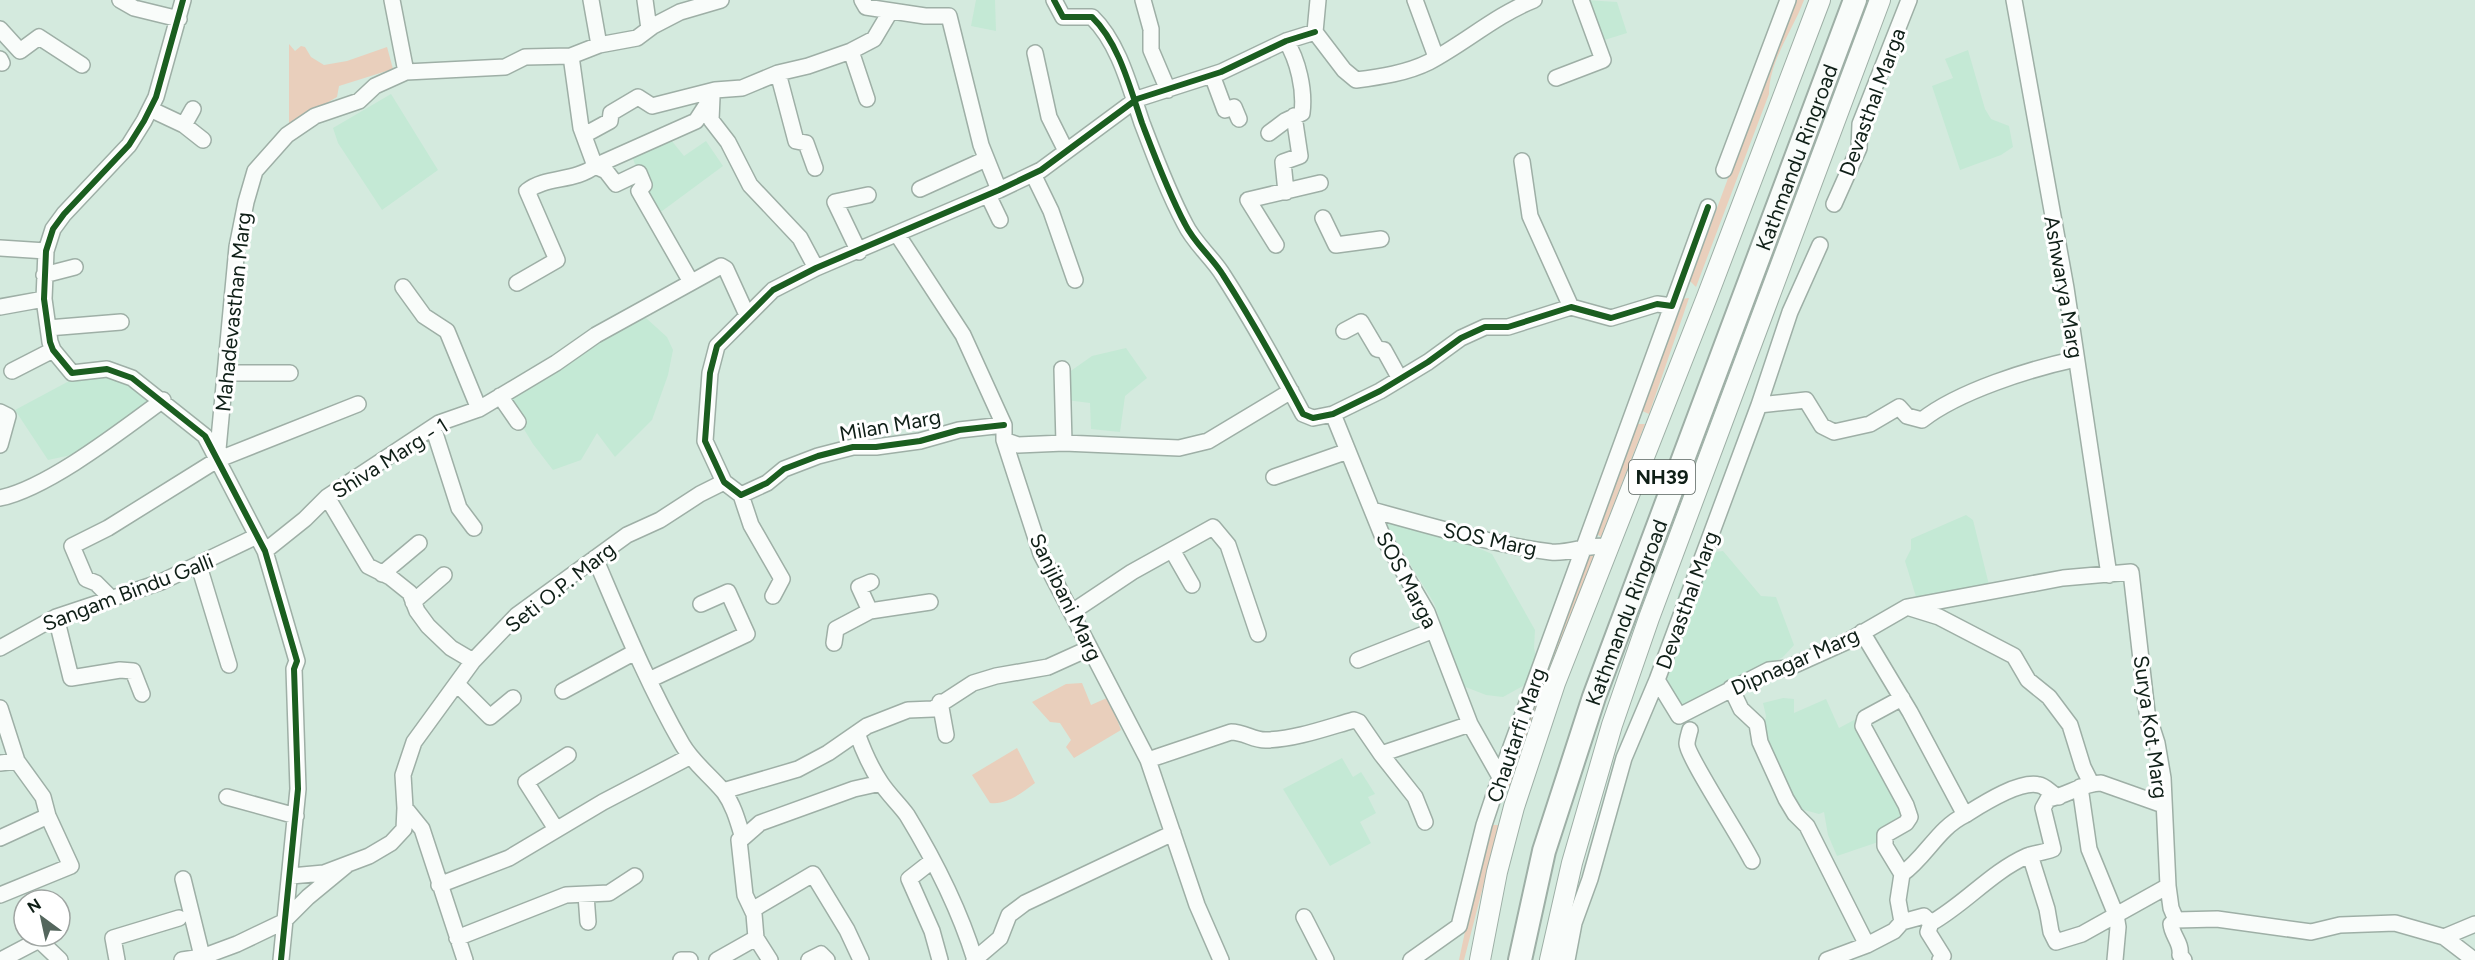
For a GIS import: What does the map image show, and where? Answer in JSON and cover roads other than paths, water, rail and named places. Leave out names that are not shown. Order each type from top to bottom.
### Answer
[{"type":"highway","name":"Kathmandu Ringroad","points":[[1505,960],[1539,816],[1561,744],[1769,194],[1839,0]]},
{"type":"highway","name":"Kathmandu Ringroad","points":[[1520,960],[1550,832],[1594,696],[1855,0]]},
{"type":"main road","points":[[1480,960],[1497,872],[1514,807],[1555,683],[1820,0]]},
{"type":"main road","points":[[1550,960],[1575,852],[1615,714],[1648,618],[1880,0]]},
{"type":"street","points":[[120,0],[134,8],[179,19]]},
{"type":"street","points":[[183,0],[150,109],[129,145],[53,229],[46,251],[44,299],[53,350],[72,373],[107,369],[132,378],[163,400],[205,436],[264,551],[297,661],[296,816],[291,876],[283,922],[281,960]]},
{"type":"street","points":[[392,0],[406,72],[505,67],[525,57],[571,56],[599,45],[637,38],[692,4],[721,0]]},
{"type":"street","points":[[591,0],[599,45]]},
{"type":"street","points":[[645,0],[649,29]]},
{"type":"street","points":[[862,0],[867,7],[890,12],[949,16],[1000,220]]},
{"type":"street","points":[[1054,0],[1063,17],[1092,17],[1105,30],[1137,99],[1142,122],[1170,195],[1186,227],[1222,274],[1303,414],[1313,418],[1333,414],[1400,379],[1473,330],[1485,327],[1508,327],[1571,307],[1611,318],[1665,305]]},
{"type":"street","points":[[1143,0],[1151,29],[1150,50],[1168,90]]},
{"type":"street","points":[[1318,0],[1315,32],[1344,70],[1356,80],[1399,72],[1436,57],[1516,7],[1534,0]]},
{"type":"street","points":[[1416,0],[1436,57]]},
{"type":"street","points":[[1556,78],[1603,60],[1581,0]]},
{"type":"street","points":[[1724,170],[1788,0]]},
{"type":"street","name":"Devasthal Marga","points":[[1834,204],[1859,148],[1860,124],[1909,0]]},
{"type":"street","name":"Ashwarya Marg","points":[[2013,0],[2066,288],[2109,575]]},
{"type":"street","points":[[580,128],[588,133],[596,129],[610,121],[611,113],[638,97],[652,106],[742,88],[778,73],[808,66],[851,51],[873,39],[890,12]]},
{"type":"street","points":[[0,29],[20,51],[39,37],[81,65]]},
{"type":"street","points":[[773,596],[782,579],[751,525],[741,495],[724,482],[705,441],[710,373],[717,346],[773,290],[816,268],[859,252],[1033,174],[1137,99],[1212,75],[1287,41],[1315,32]]},
{"type":"street","points":[[1269,134],[1302,112],[1302,98],[1293,52],[1287,41]]},
{"type":"street","points":[[851,51],[867,99]]},
{"type":"street","points":[[1035,53],[1049,117],[1066,151]]},
{"type":"street","points":[[571,56],[580,128],[594,166],[606,171],[616,184],[639,172],[644,185],[639,191],[691,282]]},
{"type":"street","name":"Mahadevasthan Marg","points":[[217,460],[237,247],[255,171],[287,135],[315,116],[359,101],[375,86],[406,72]]},
{"type":"street","points":[[778,73],[796,141],[806,143],[815,168]]},
{"type":"street","points":[[1212,75],[1225,110],[1234,107],[1239,119]]},
{"type":"street","points":[[518,283],[557,260],[555,250],[539,223],[527,191],[556,180],[586,173],[594,166],[696,122],[713,94]]},
{"type":"street","points":[[713,94],[711,120],[728,142],[750,184],[800,238],[816,268]]},
{"type":"street","points":[[150,109],[184,125],[202,140]]},
{"type":"street","points":[[184,125],[193,109]]},
{"type":"street","points":[[1286,192],[1283,162],[1300,156],[1294,116]]},
{"type":"street","points":[[920,189],[986,159]]},
{"type":"street","points":[[1522,161],[1530,216],[1571,307]]},
{"type":"street","points":[[1033,174],[1051,211],[1075,280]]},
{"type":"street","points":[[1276,244],[1248,200],[1320,183]]},
{"type":"street","points":[[859,252],[835,202],[868,195]]},
{"type":"street","name":"Chautarfi Marg","points":[[1411,960],[1459,926],[1484,825],[1500,777],[1665,305],[1708,207]]},
{"type":"street","points":[[1323,218],[1336,245],[1380,239]]},
{"type":"street","name":"Sanjibani Marg","points":[[897,234],[963,335],[1004,433],[1041,554],[1148,760],[1197,905],[1221,960]]},
{"type":"street","name":"Devasthal Marg","points":[[1567,960],[1574,923],[1590,879],[1618,777],[1643,709],[1657,680],[1759,405],[1790,312],[1820,245]]},
{"type":"street","points":[[0,248],[46,251]]},
{"type":"street","name":"Shiva Marg - 1","points":[[264,551],[305,519],[327,497],[433,427],[479,409],[556,363],[597,335],[691,282],[724,266],[747,315]]},
{"type":"street","points":[[44,275],[75,267]]},
{"type":"street","points":[[403,287],[424,316],[447,331],[479,409]]},
{"type":"street","points":[[0,307],[44,299]]},
{"type":"street","points":[[48,328],[121,322]]},
{"type":"street","points":[[1344,331],[1361,322],[1377,349],[1384,350],[1400,379]]},
{"type":"street","points":[[12,371],[53,350]]},
{"type":"street","points":[[1759,405],[1806,400],[1822,426],[1834,432],[1870,424],[1899,407],[1907,416],[1922,420],[1936,409],[2024,370],[2076,358]]},
{"type":"street","points":[[1062,369],[1064,442]]},
{"type":"street","points":[[226,373],[290,373]]},
{"type":"street","name":"Milan Marg","points":[[741,495],[767,483],[784,469],[830,453],[853,447],[876,447],[920,441],[959,430],[1004,433],[1018,445],[1064,442],[1179,448],[1194,446],[1208,441],[1291,391]]},
{"type":"street","points":[[500,396],[518,422]]},
{"type":"street","points":[[0,498],[14,495],[47,478],[108,440],[163,400]]},
{"type":"street","points":[[112,599],[96,583],[86,579],[72,546],[108,528],[217,460],[358,404]]},
{"type":"street","points":[[0,412],[8,416],[0,445]]},
{"type":"street","name":"SOS Marga","points":[[1333,414],[1382,535],[1427,612],[1470,724],[1500,777]]},
{"type":"street","points":[[433,427],[459,508],[474,528]]},
{"type":"street","points":[[1274,477],[1348,451]]},
{"type":"street","name":"Seti O.P. Marg","points":[[348,864],[391,843],[404,829],[403,775],[414,742],[473,661],[517,615],[627,535],[660,520],[700,494],[724,482]]},
{"type":"street","points":[[327,497],[368,567],[410,593],[428,626],[451,648],[473,661]]},
{"type":"street","name":"SOS Marg","points":[[1372,510],[1509,546],[1555,552],[1595,544],[1609,547]]},
{"type":"street","points":[[1072,612],[1132,572],[1213,527],[1228,545],[1258,634]]},
{"type":"street","name":"Sangam Bindu Galli","points":[[0,648],[56,617],[112,599],[199,566],[257,536]]},
{"type":"street","points":[[382,574],[419,543]]},
{"type":"street","points":[[1172,550],[1192,585]]},
{"type":"street","points":[[595,558],[635,652],[689,757],[723,791],[733,807],[743,838]]},
{"type":"street","points":[[199,566],[229,665]]},
{"type":"street","name":"Dipnagar Marg","points":[[1657,680],[1679,716],[1769,670],[1796,665],[1907,607],[2063,578],[2131,572]]},
{"type":"street","name":"Surya Kot Marg","points":[[2131,572],[2147,712],[2157,743],[2163,778],[2168,886],[2171,908],[2176,920],[2171,924],[2171,930],[2181,948],[2184,960]]},
{"type":"street","points":[[413,602],[444,575]]},
{"type":"street","points":[[870,611],[859,587],[871,582]]},
{"type":"street","points":[[649,681],[747,634],[728,592],[701,604]]},
{"type":"street","points":[[834,643],[836,629],[870,611],[930,602]]},
{"type":"street","points":[[1907,607],[1939,617],[2014,656],[2028,680],[2049,697],[2070,725],[2083,767],[2089,849],[2116,915],[2118,927],[2115,960]]},
{"type":"street","points":[[56,617],[71,678],[120,670],[133,671],[142,694]]},
{"type":"street","points":[[1358,660],[1434,630]]},
{"type":"street","points":[[1862,632],[1902,698],[1965,816]]},
{"type":"street","points":[[723,791],[798,769],[859,738],[867,726],[893,714],[908,710],[933,709],[940,702],[973,683],[996,676],[1048,667],[1090,648]]},
{"type":"street","points":[[562,691],[635,652]]},
{"type":"street","points":[[457,684],[490,717],[513,698]]},
{"type":"street","points":[[1731,688],[1741,709],[1757,724],[1760,742],[1786,799],[1795,814],[1807,826],[1867,945]]},
{"type":"street","points":[[1902,698],[1865,718],[1863,726],[1906,805],[1910,817],[1906,824],[1885,835],[1885,846],[1902,874],[1898,900],[1902,922]]},
{"type":"street","points":[[940,702],[946,735]]},
{"type":"street","points":[[0,708],[17,761],[43,797],[48,816],[71,866],[0,895]]},
{"type":"street","points":[[1148,760],[1231,732],[1244,732],[1258,740],[1268,740],[1299,735],[1354,720],[1359,722],[1415,796],[1425,822]]},
{"type":"street","points":[[1381,754],[1470,724]]},
{"type":"street","points":[[1690,730],[1686,744],[1693,763],[1717,798],[1752,861]]},
{"type":"street","points":[[859,738],[881,783],[908,817],[953,896],[956,914],[967,933],[974,960],[1000,938],[1009,915],[1025,903],[1173,833]]},
{"type":"street","points":[[556,829],[526,782],[568,755]]},
{"type":"street","points":[[439,885],[509,858],[556,829],[689,757]]},
{"type":"street","points":[[0,763],[17,761]]},
{"type":"street","points":[[770,960],[756,938],[752,910],[745,895],[739,840],[760,823],[854,789],[881,783]]},
{"type":"street","points":[[1902,874],[1913,866],[1948,826],[1985,802],[2022,787],[2039,785],[2059,797]]},
{"type":"street","points":[[1940,960],[1943,956],[1928,932],[1931,923],[2004,870],[2030,855],[2039,855],[2053,849],[2043,808],[2048,799],[2059,797],[2085,785],[2123,789],[2138,798],[2163,805]]},
{"type":"street","points":[[227,797],[296,816]]},
{"type":"street","points":[[405,808],[422,829],[465,960]]},
{"type":"street","points":[[0,838],[48,816]]},
{"type":"street","points":[[2030,855],[2048,909],[2051,933],[2056,942],[2082,934],[2168,886]]},
{"type":"street","points":[[932,861],[909,879],[932,931],[940,960]]},
{"type":"street","points":[[291,876],[324,873],[348,864]]},
{"type":"street","points":[[182,960],[203,959],[283,922],[308,897],[348,864]]},
{"type":"street","points":[[752,910],[813,874],[847,930],[861,960]]},
{"type":"street","points":[[457,938],[566,895],[609,893],[635,876]]},
{"type":"street","points":[[183,879],[203,959]]},
{"type":"street","points":[[586,895],[588,922]]},
{"type":"street","points":[[1827,960],[1867,945],[1894,931],[1902,922],[1924,916],[1931,923]]},
{"type":"street","points":[[1304,917],[1326,960]]},
{"type":"street","points":[[117,960],[113,938],[179,918]]},
{"type":"street","points":[[2176,920],[2217,919],[2311,932],[2340,926],[2395,923],[2444,937],[2474,960]]},
{"type":"street","points":[[2444,937],[2475,924]]},
{"type":"street","points":[[717,960],[756,938]]},
{"type":"street","points":[[2,960],[39,940],[60,960]]},
{"type":"street","points":[[808,960],[821,954],[827,960]]},
{"type":"street","points":[[681,960],[690,960]]}]
